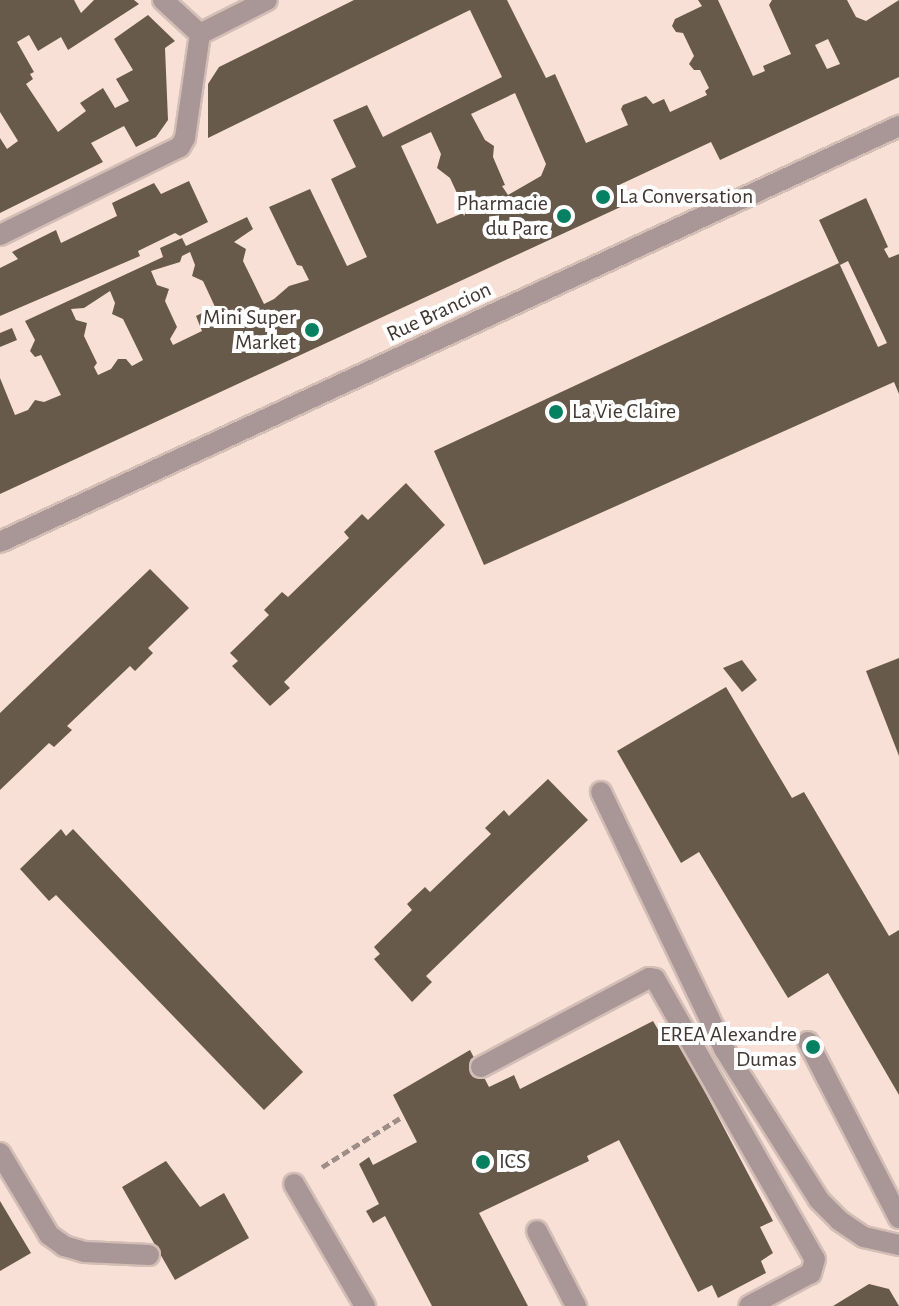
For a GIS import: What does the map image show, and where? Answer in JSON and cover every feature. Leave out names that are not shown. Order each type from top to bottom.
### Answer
[{"type":"street","points":[[163,0],[200,34]]},
{"type":"street","points":[[200,34],[267,0]]},
{"type":"street","points":[[0,235],[180,147],[185,138],[200,34]]},
{"type":"street","name":"Rue Brancion","points":[[0,542],[899,126]]},
{"type":"street","points":[[601,792],[724,1049],[819,1200],[840,1221],[864,1237],[899,1245]]},
{"type":"street","points":[[481,1067],[649,978],[655,979],[815,1259],[811,1273],[749,1306]]},
{"type":"street","points":[[808,1042],[899,1218]]},
{"type":"street","points":[[0,1153],[49,1235],[64,1246],[85,1252],[149,1255]]},
{"type":"street","points":[[294,1184],[365,1306]]},
{"type":"street","points":[[537,1231],[576,1306]]},
{"type":"path","points":[[294,1184],[400,1118]]},
{"type":"building","points":[[0,0],[74,0],[81,13],[94,0],[134,0],[139,4],[68,50],[61,37],[38,51],[29,35],[17,42],[34,72],[30,74],[33,79],[26,84],[58,132],[86,111],[80,103],[103,88],[115,108],[129,101],[116,79],[133,70],[114,39],[148,15],[175,41],[165,48],[168,120],[156,137],[136,147],[124,126],[91,143],[103,162],[0,213],[0,138],[7,149],[18,141],[0,112]]},
{"type":"building","points":[[354,0],[507,0],[546,78],[555,74],[586,143],[628,125],[621,109],[623,105],[646,96],[653,104],[664,99],[670,112],[707,95],[705,91],[709,88],[700,70],[694,70],[689,64],[694,56],[683,33],[676,32],[672,26],[675,19],[702,6],[698,0],[718,0],[753,76],[765,71],[763,66],[791,54],[769,5],[772,0],[847,0],[856,17],[866,21],[899,0],[899,77],[720,160],[711,142],[619,185],[627,204],[0,494],[0,378],[15,415],[28,410],[35,400],[44,402],[61,395],[41,355],[35,357],[30,351],[35,340],[25,321],[163,257],[160,248],[182,238],[186,246],[247,217],[253,229],[234,242],[246,249],[243,261],[264,304],[289,286],[309,280],[302,266],[297,265],[269,207],[310,189],[347,266],[367,257],[331,179],[356,167],[333,120],[367,105],[383,137],[502,77],[470,10],[208,138],[208,84],[219,67]],"holes":[[[828,39],[840,64],[827,69],[815,45]],[[515,93],[546,164],[541,176],[508,195],[493,157],[494,146],[485,140],[471,114]],[[431,132],[441,154],[437,168],[450,178],[462,204],[468,202],[464,216],[463,213],[437,224],[401,146]],[[190,252],[195,265],[192,276],[203,281],[216,309],[229,311],[231,317],[218,324],[214,315],[204,312],[196,316],[202,331],[173,345],[170,339],[177,327],[165,301],[169,289],[157,285],[151,271],[180,262],[182,256]],[[110,291],[115,303],[112,314],[123,319],[143,360],[132,366],[126,359],[118,359],[111,369],[98,375],[94,367],[97,363],[84,336],[87,323],[76,320],[71,309],[84,308]]]},
{"type":"building","points":[[189,181],[208,222],[180,236],[175,233],[138,251],[140,256],[0,316],[0,268],[18,259],[12,252],[56,230],[61,243],[117,216],[112,203],[154,183],[161,194]]},
{"type":"building","points":[[866,198],[888,247],[884,249],[889,258],[899,254],[899,394],[894,382],[484,565],[434,451],[839,263],[878,347],[887,343],[848,261],[840,265],[819,220]]},
{"type":"building","points":[[12,328],[17,340],[0,347],[0,333]]},
{"type":"building","points":[[406,483],[445,525],[284,682],[290,688],[270,706],[232,666],[238,661],[230,653],[269,615],[264,610],[282,592],[288,597],[349,538],[344,532],[362,514],[368,520]]},
{"type":"building","points":[[150,569],[189,608],[148,648],[153,653],[135,671],[130,666],[67,726],[72,730],[54,747],[49,743],[0,790],[0,713]]},
{"type":"building","points":[[899,658],[899,756],[866,671]]},
{"type":"building","points":[[742,660],[757,680],[742,692],[723,668]]},
{"type":"building","points":[[726,687],[792,798],[804,792],[889,936],[899,930],[899,1095],[828,973],[788,998],[699,852],[681,863],[617,751]]},
{"type":"building","points":[[548,779],[588,820],[426,976],[432,982],[412,1002],[374,959],[380,954],[374,947],[412,910],[407,904],[425,887],[430,892],[491,834],[485,828],[504,810],[509,816]]},
{"type":"building","points":[[61,829],[66,836],[73,829],[303,1072],[264,1110],[56,895],[49,901],[20,869]]},
{"type":"building","name":"ICS","points":[[653,1021],[663,1038],[674,1033],[773,1221],[760,1227],[773,1253],[761,1261],[766,1273],[718,1298],[712,1285],[698,1292],[619,1140],[587,1156],[589,1161],[479,1213],[528,1306],[432,1306],[385,1216],[373,1223],[366,1211],[379,1204],[359,1164],[369,1157],[373,1165],[417,1142],[393,1095],[470,1050],[489,1087],[514,1075],[520,1089]]},
{"type":"building","points":[[166,1161],[200,1207],[224,1193],[249,1238],[175,1280],[122,1187]]},
{"type":"building","points":[[0,1201],[31,1253],[0,1271]]},
{"type":"building","points":[[869,1284],[889,1289],[899,1306],[833,1306]]},
{"type":"place","name":"La Conversation","points":[[603,197]]},
{"type":"place","name":"Pharmacie du Parc","points":[[564,216]]},
{"type":"place","name":"Mini Super Market","points":[[312,330]]},
{"type":"place","name":"La Vie Claire","points":[[556,412]]},
{"type":"place","name":"EREA Alexandre Dumas","points":[[813,1047]]},
{"type":"place","name":"ICS","points":[[483,1162]]}]
